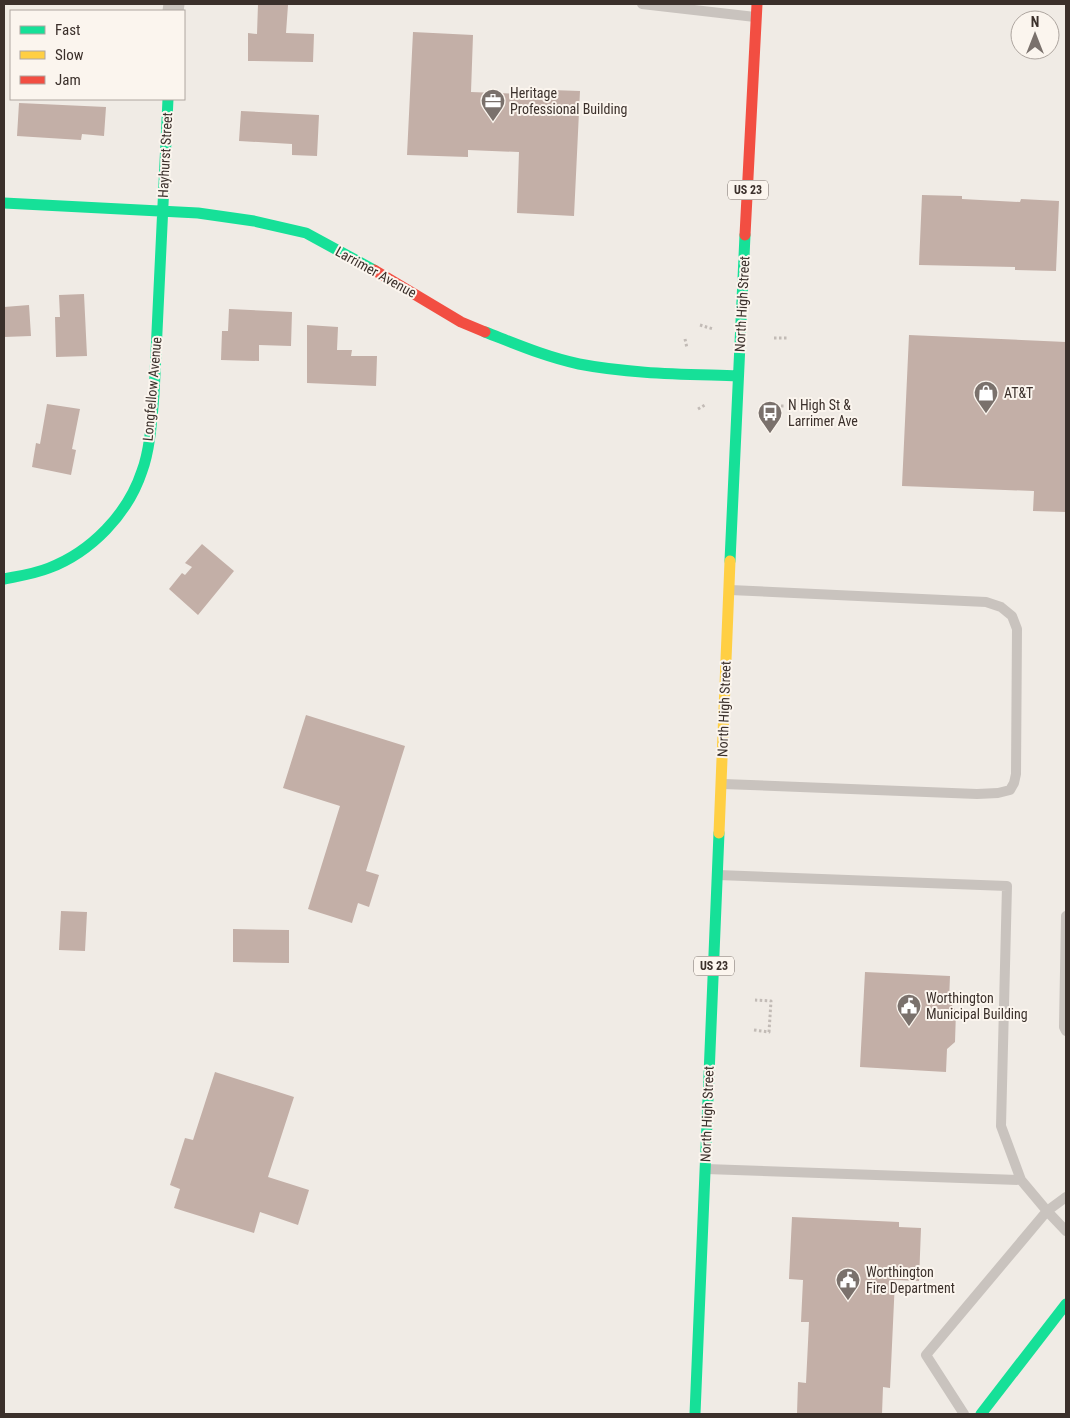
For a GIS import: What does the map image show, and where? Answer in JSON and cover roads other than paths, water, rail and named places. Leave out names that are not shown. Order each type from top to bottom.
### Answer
[{"type":"street","name":"North High Street","points":[[695,1414],[738,376],[757,4]]},
{"type":"street","name":"Hayhurst Street","points":[[162,212],[168,100]]},
{"type":"street","name":"Larrimer Avenue","points":[[4,203],[198,213],[254,221],[306,233],[403,286],[461,322],[538,352],[579,364],[630,372],[738,376]]},
{"type":"street","name":"Longfellow Avenue","points":[[4,579],[57,566],[95,542],[122,511],[142,474],[151,430],[162,212]]},
{"type":"street","points":[[981,1414],[1066,1304]]},
{"type":"lane","points":[[642,4],[756,17]]},
{"type":"lane","points":[[721,784],[977,794],[998,793],[1010,790],[1016,774],[1018,629],[1012,616],[1001,607],[986,602],[729,590]]},
{"type":"lane","points":[[717,874],[1007,886],[1001,1126],[1021,1180],[1066,1231]]},
{"type":"lane","points":[[1066,916],[1064,1027],[1066,1031]]},
{"type":"lane","points":[[705,1169],[1021,1180]]},
{"type":"lane","points":[[964,1414],[926,1355],[1047,1211],[1066,1197]]},
{"type":"place","name":"Heritage Professional Building","points":[[493,122]]},
{"type":"place","name":"AT&T","points":[[986,414]]},
{"type":"place","name":"N High St & Larrimer Ave","points":[[770,434]]},
{"type":"place","name":"Worthington Municipal Building","points":[[909,1027]]},
{"type":"place","name":"Worthington Fire Department","points":[[848,1301]]}]
